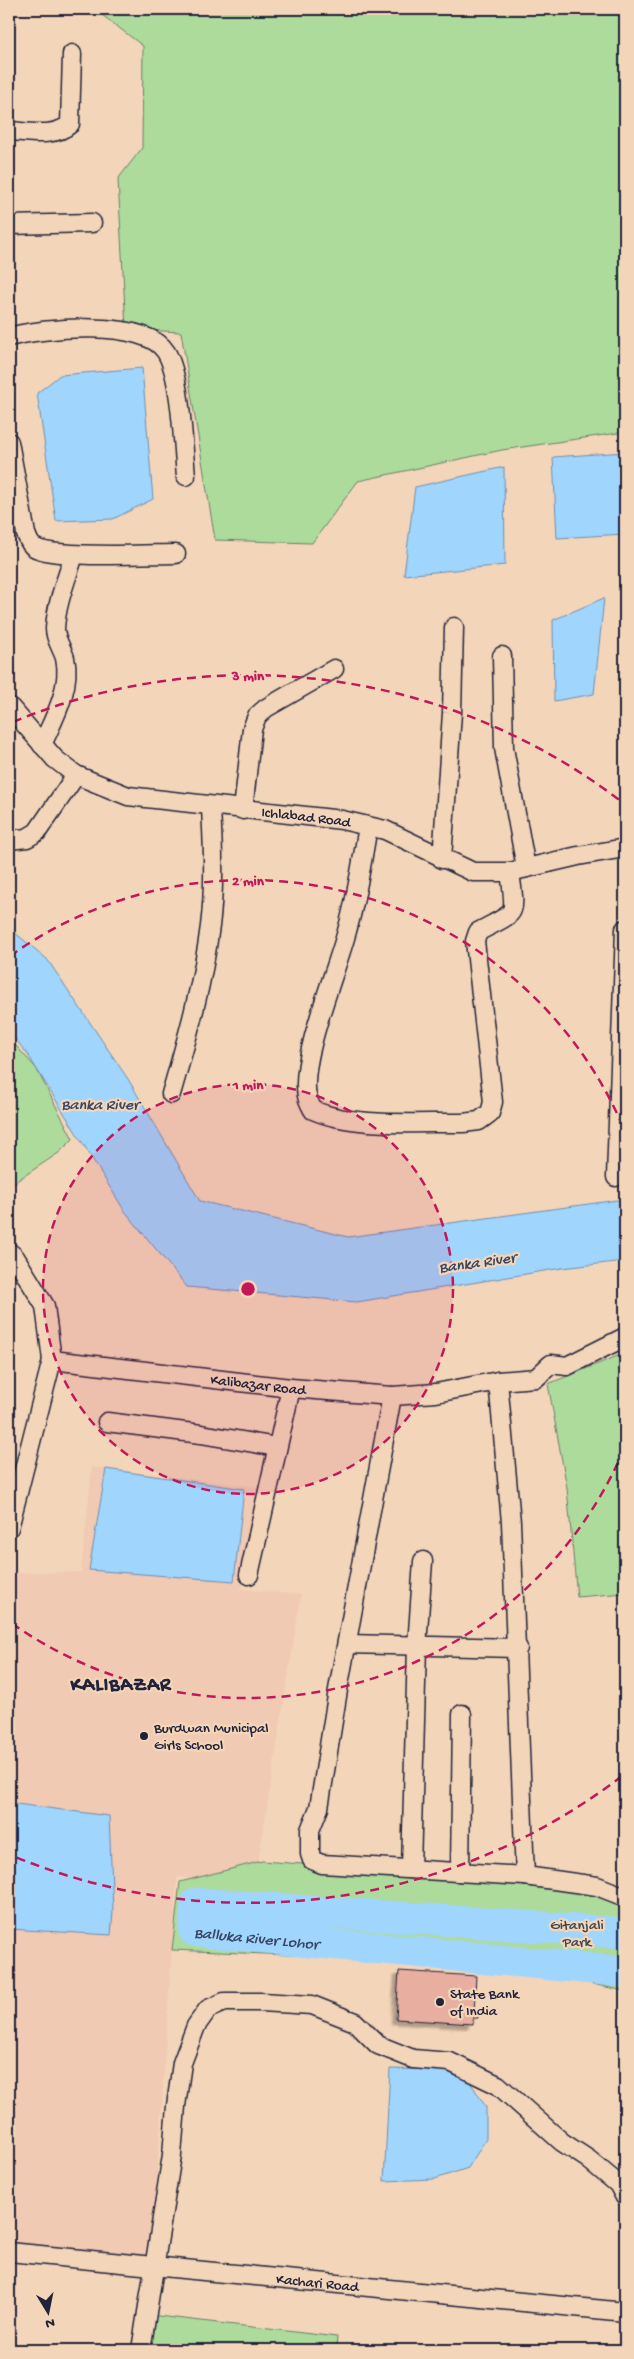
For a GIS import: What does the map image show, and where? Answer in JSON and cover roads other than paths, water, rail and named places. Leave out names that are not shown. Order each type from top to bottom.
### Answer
[{"type":"street","points":[[9,132],[55,133],[65,129],[70,124],[72,54]]},
{"type":"street","points":[[9,225],[92,223]]},
{"type":"street","points":[[9,337],[24,333],[89,328],[121,330],[158,343],[166,350],[175,377],[186,476]]},
{"type":"street","points":[[9,442],[12,468],[30,543],[35,548],[74,555],[176,554]]},
{"type":"street","points":[[42,745],[59,708],[65,684],[65,658],[55,631],[57,614],[74,555]]},
{"type":"street","points":[[442,859],[452,703],[454,627]]},
{"type":"street","points":[[368,826],[359,883],[348,930],[309,1055],[306,1081],[307,1097],[313,1110],[327,1116],[359,1121],[463,1123],[479,1121],[490,1114],[492,1102],[475,940],[478,932],[503,920],[512,913],[518,870],[504,748],[502,656]]},
{"type":"street","points":[[243,810],[252,728],[257,716],[278,700],[334,669]]},
{"type":"street","name":"Ichlabad Road","points":[[9,706],[55,759],[76,775],[128,796],[211,807],[342,820],[385,830],[442,859],[473,872],[518,870],[625,848]]},
{"type":"street","points":[[9,840],[27,838],[37,832],[76,775]]},
{"type":"street","points":[[171,1094],[191,1022],[210,925],[212,870],[211,807]]},
{"type":"street","points":[[616,1177],[625,929]]},
{"type":"street","points":[[9,1252],[15,1257],[45,1306],[52,1360],[9,1528]]},
{"type":"street","name":"Kalibazar Road","points":[[52,1360],[291,1388],[392,1396],[436,1393],[498,1382],[536,1378],[551,1364],[567,1366],[625,1337]]},
{"type":"street","points":[[498,1382],[511,1522],[518,1648],[525,1876]]},
{"type":"street","points":[[249,1575],[291,1388]]},
{"type":"street","points":[[392,1396],[319,1808],[311,1824],[310,1854],[312,1860],[322,1864],[525,1876],[597,1886],[625,1897]]},
{"type":"street","points":[[107,1422],[201,1434],[277,1447]]},
{"type":"street","points":[[411,1869],[417,1646],[423,1561]]},
{"type":"street","points":[[347,1644],[518,1648]]},
{"type":"street","points":[[460,1872],[462,1714]]},
{"type":"street","points":[[141,2350],[172,2155],[182,2063],[196,2026],[208,2010],[224,2002],[312,2005],[355,2022],[378,2045],[413,2059],[450,2062],[498,2085],[562,2142],[588,2159],[618,2184],[625,2197]]},
{"type":"street","name":"Kachari Road","points":[[9,2252],[154,2268],[625,2312]]},
{"type":"water","points":[[142,368],[153,499],[113,519],[56,521],[37,393],[60,375]]},
{"type":"water","points":[[625,452],[625,534],[557,538],[553,457]]},
{"type":"water","points":[[504,467],[505,565],[404,575],[415,487]]},
{"type":"water","points":[[604,598],[594,694],[554,701],[553,620]]},
{"type":"water","name":"Banka River","points":[[9,928],[47,959],[128,1079],[200,1201],[348,1237],[625,1199],[625,1261],[562,1268],[357,1302],[187,1287],[124,1210],[28,1055],[9,1031]]},
{"type":"water","points":[[106,1469],[244,1489],[234,1581],[89,1570]]},
{"type":"water","points":[[9,1803],[109,1816],[113,1911],[111,1935],[9,1929]]},
{"type":"water","points":[[390,2069],[449,2070],[470,2082],[486,2107],[486,2139],[468,2168],[435,2179],[384,2181]]},
{"type":"waterway","name":"Balluka River Lohor","points":[[625,1933],[196,1903],[194,1931],[625,1972]]},
{"type":"place","name":"Burdwan Municipal Girls School","points":[[144,1736]]},
{"type":"place","name":"State Bank of India","points":[[440,2002]]},
{"type":"district","name":"KALIBAZAR","points":[[121,1683]]},
{"type":"park label","name":"Gitanjali Park","points":[[577,1932]]}]
